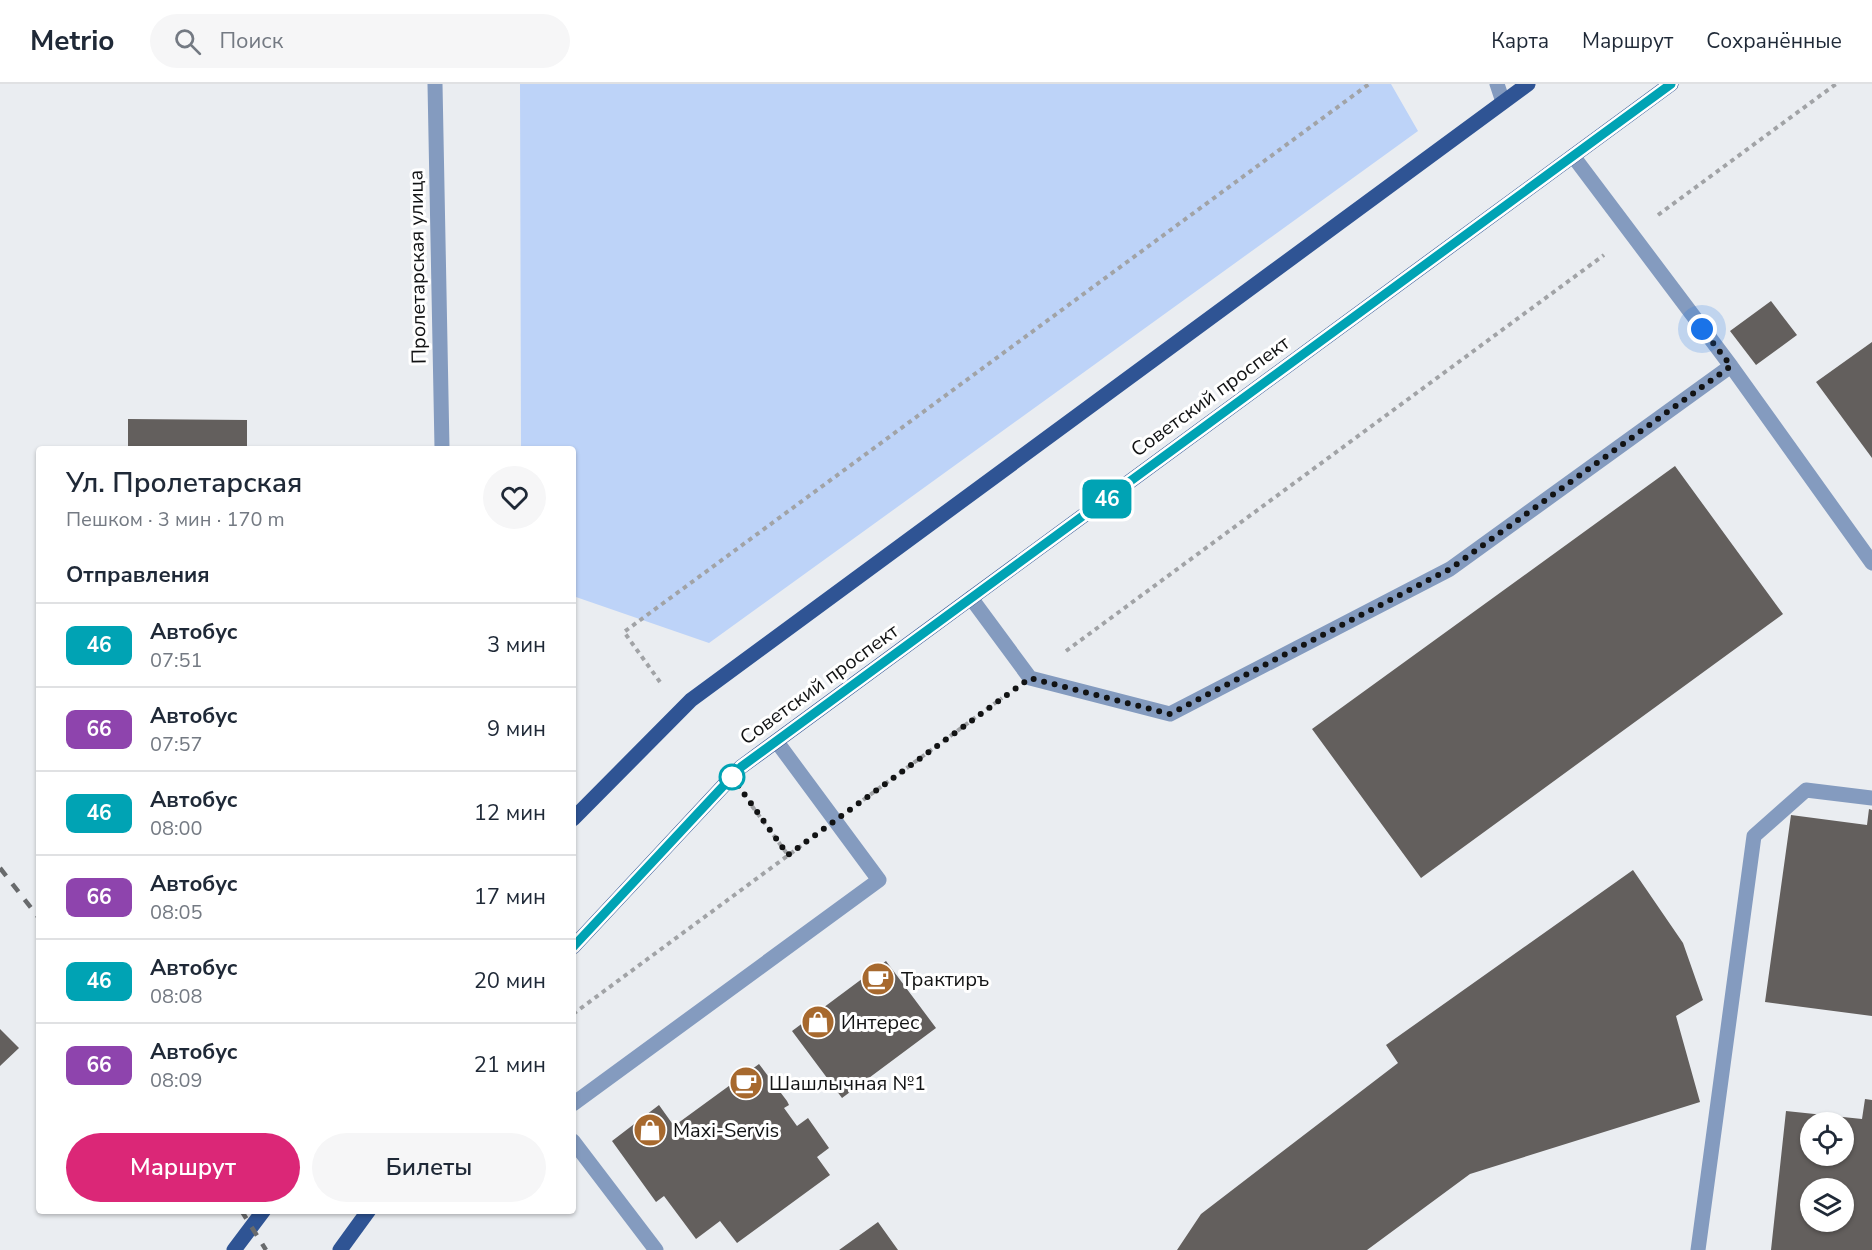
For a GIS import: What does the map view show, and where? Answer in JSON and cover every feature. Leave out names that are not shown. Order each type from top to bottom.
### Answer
[{"type":"main road","points":[[576,816],[690,700],[1528,84]]},
{"type":"main road","name":"Советский проспект","points":[[576,944],[741,767],[1671,84]]},
{"type":"main road","points":[[234,1250],[261,1214]]},
{"type":"main road","points":[[340,1250],[366,1214]]},
{"type":"street","name":"Пролетарская улица","points":[[435,84],[442,446]]},
{"type":"street","points":[[1497,84],[1503,102]]},
{"type":"street","points":[[1572,156],[1731,366],[1872,563]]},
{"type":"street","points":[[971,598],[1030,678],[1170,714],[1450,569],[1731,366]]},
{"type":"street","points":[[576,1102],[879,880],[777,742]]},
{"type":"street","points":[[1698,1250],[1754,836],[1806,790],[1872,798]]},
{"type":"street","points":[[576,1145],[656,1250]]},
{"type":"path","points":[[681,710],[624,632],[1369,84]]},
{"type":"path","points":[[576,1012],[1836,84]]},
{"type":"path","points":[[731,778],[788,855]]},
{"type":"shaded area","points":[[520,84],[1391,84],[1418,131],[709,643],[576,597],[576,446],[521,446]]},
{"type":"building","points":[[1771,301],[1797,335],[1756,365],[1730,331]]},
{"type":"building","points":[[1872,342],[1872,458],[1816,382]]},
{"type":"building","points":[[128,419],[247,420],[247,446],[128,446]]},
{"type":"building","points":[[1675,466],[1783,614],[1421,878],[1312,729]]},
{"type":"building","points":[[1869,809],[1872,810],[1872,1016],[1765,1002],[1791,815],[1867,825]]},
{"type":"building","points":[[1633,870],[1683,943],[1703,1000],[1676,1016],[1700,1102],[1470,1174],[1367,1250],[1177,1250],[1201,1214],[1398,1063],[1386,1045]]},
{"type":"building","points":[[886,961],[936,1028],[842,1098],[792,1031]]},
{"type":"building","points":[[0,1029],[19,1048],[0,1066]]},
{"type":"building","points":[[759,1064],[787,1101],[789,1105],[784,1108],[797,1126],[808,1118],[829,1148],[817,1157],[830,1175],[737,1243],[720,1221],[696,1239],[664,1196],[656,1202],[612,1141],[659,1105],[674,1126]]},
{"type":"building","points":[[1865,1099],[1872,1100],[1872,1250],[1771,1250],[1786,1111],[1800,1112],[1800,1166],[1854,1166],[1854,1118],[1862,1119]]},
{"type":"building","points":[[878,1222],[898,1250],[839,1250]]},
{"type":"railway","points":[[0,868],[36,914]]},
{"type":"railway","points":[[244,1214],[266,1250]]},
{"type":"bus line","name":"46","points":[[576,944],[741,767],[1671,84]]},
{"type":"place","name":"Трактиръ","points":[[878,979]]},
{"type":"place","name":"Интерес","points":[[818,1022]]},
{"type":"place","name":"Шашлычная №1","points":[[746,1083]]},
{"type":"place","name":"Maxi-Servis","points":[[650,1130]]},
{"type":"route","points":[[732,777],[788,855],[1030,678],[1170,714],[1450,569],[1731,366],[1702,329]]}]
